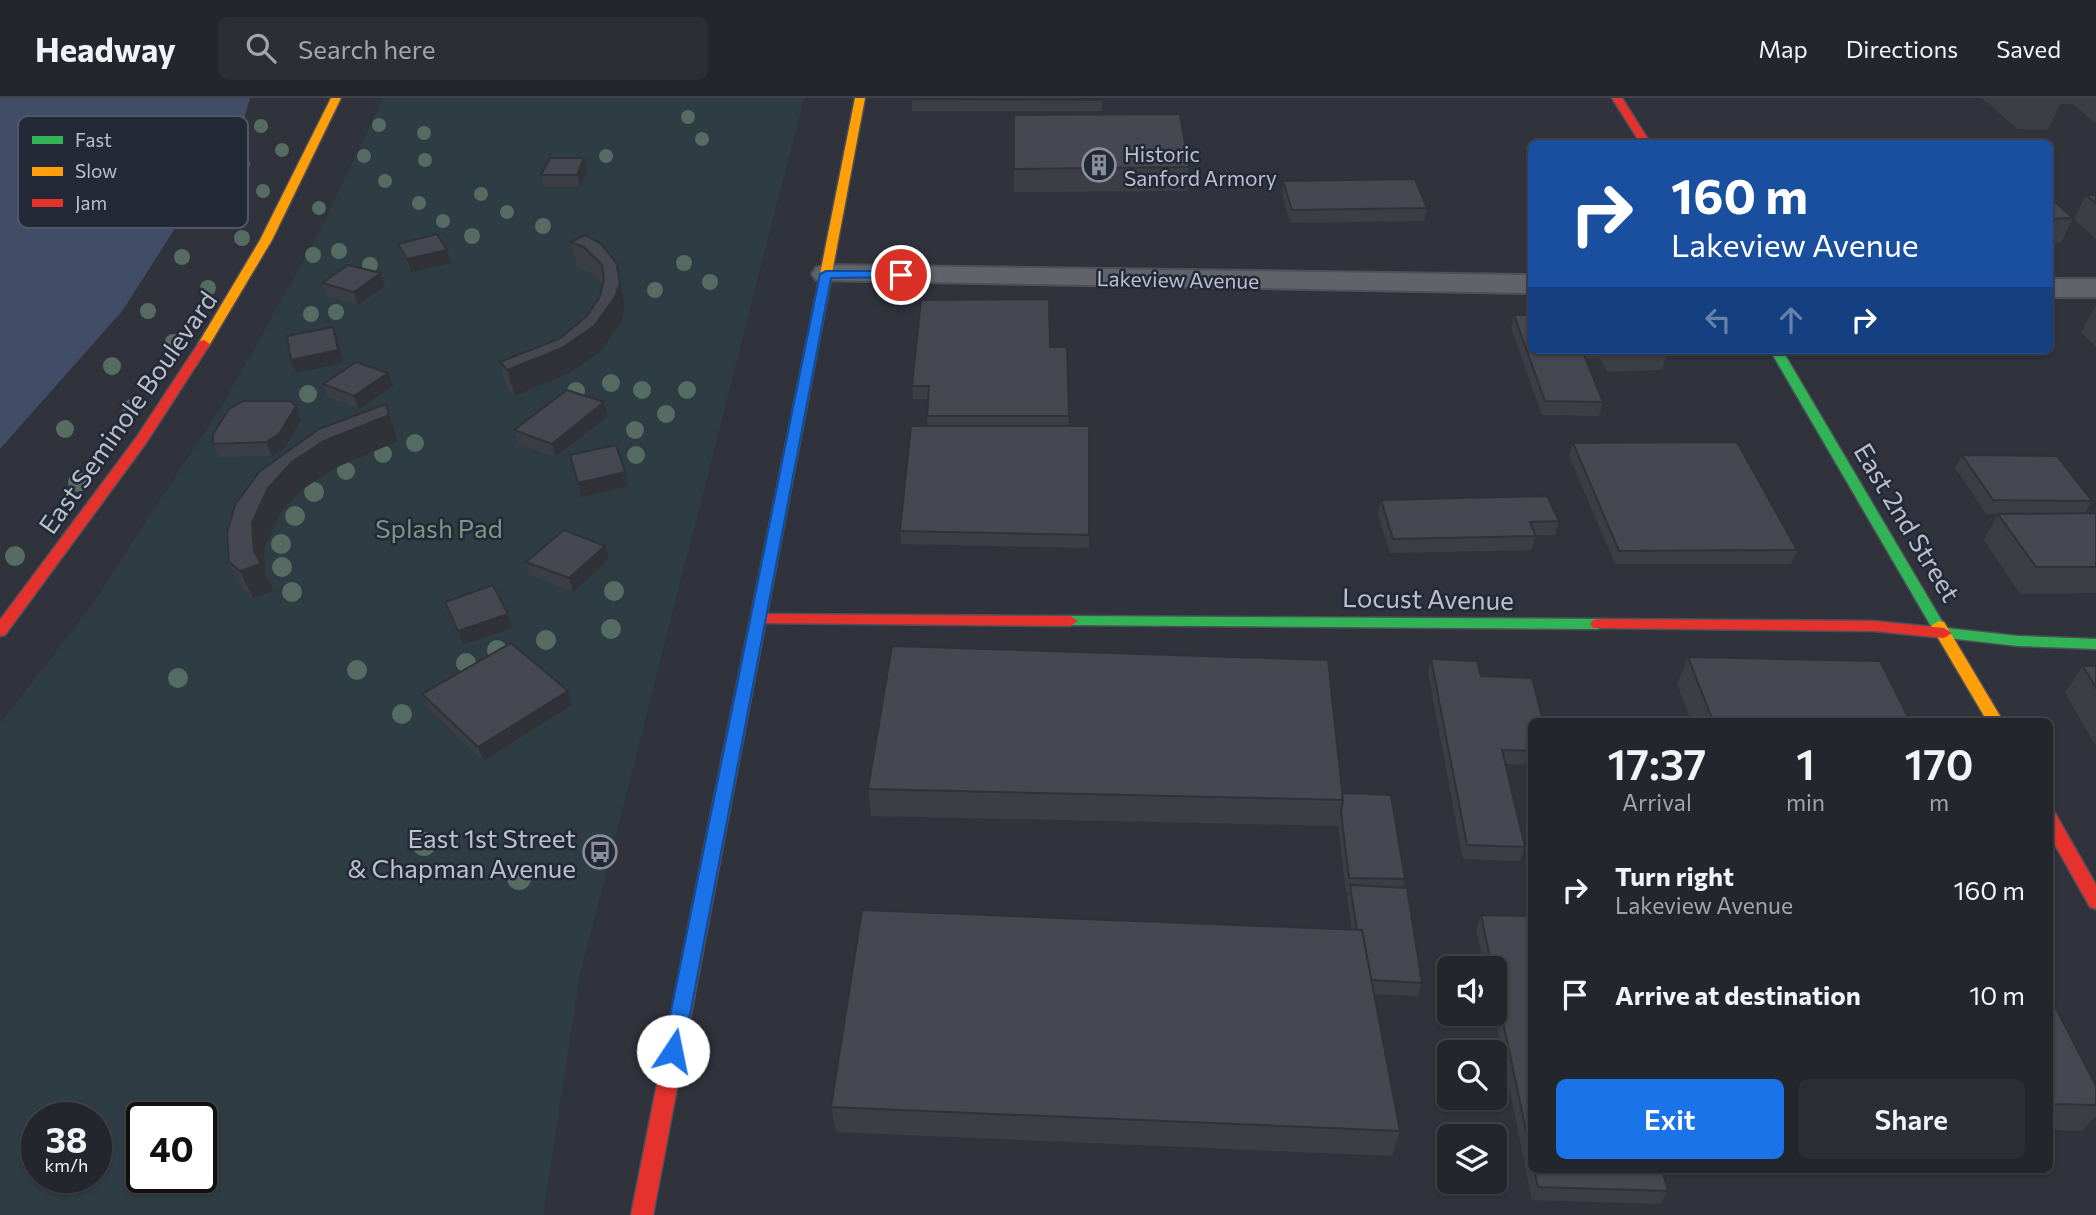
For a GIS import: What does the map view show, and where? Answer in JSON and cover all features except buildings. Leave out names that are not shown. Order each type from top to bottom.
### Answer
[{"type":"street","name":"East Seminole Boulevard","points":[[0,631],[160,417],[219,325],[310,158],[336,98]]},
{"type":"street","points":[[642,1215],[860,98]]},
{"type":"street","points":[[1617,98],[1643,140]]},
{"type":"street","name":"Lakeview Avenue","points":[[826,274],[1528,284]]},
{"type":"street","points":[[2053,288],[2096,288]]},
{"type":"street","name":"East 2nd Street","points":[[1778,354],[1947,635],[1993,718]]},
{"type":"street","name":"Locust Avenue","points":[[759,619],[1874,626],[1947,635],[2096,644]]},
{"type":"street","points":[[2053,825],[2096,902]]},
{"type":"green space","name":"Splash Pad","points":[[383,98],[804,98],[579,979],[543,1215],[0,1215],[0,724],[91,606],[228,396],[322,227]]},
{"type":"water","points":[[0,98],[250,98],[245,116],[18,116],[18,228],[175,228],[123,310],[0,449]]},
{"type":"traffic: fast","points":[[720,813],[819,310]]},
{"type":"traffic: fast","points":[[1778,354],[1939,626]]},
{"type":"traffic: fast","points":[[1070,621],[1598,624]]},
{"type":"traffic: fast","points":[[1944,633],[2018,641],[2096,644]]},
{"type":"traffic: slow","points":[[204,344],[266,240],[336,98]]},
{"type":"traffic: slow","points":[[819,310],[860,98]]},
{"type":"traffic: slow","points":[[1939,626],[1993,718]]},
{"type":"traffic: jam","points":[[1617,98],[1643,140]]},
{"type":"traffic: jam","points":[[0,631],[141,440],[204,344]]},
{"type":"traffic: jam","points":[[759,619],[1070,621]]},
{"type":"traffic: jam","points":[[1598,624],[1874,626],[1944,633]]},
{"type":"traffic: jam","points":[[642,1215],[720,813]]},
{"type":"traffic: jam","points":[[2053,825],[2096,902]]},
{"type":"place","name":"Historic Sanford Armory","points":[[1099,165]]},
{"type":"place","name":"East 1st Street & Chapman Avenue","points":[[600,852]]},
{"type":"route","points":[[673,1051],[826,274],[901,275]]}]
